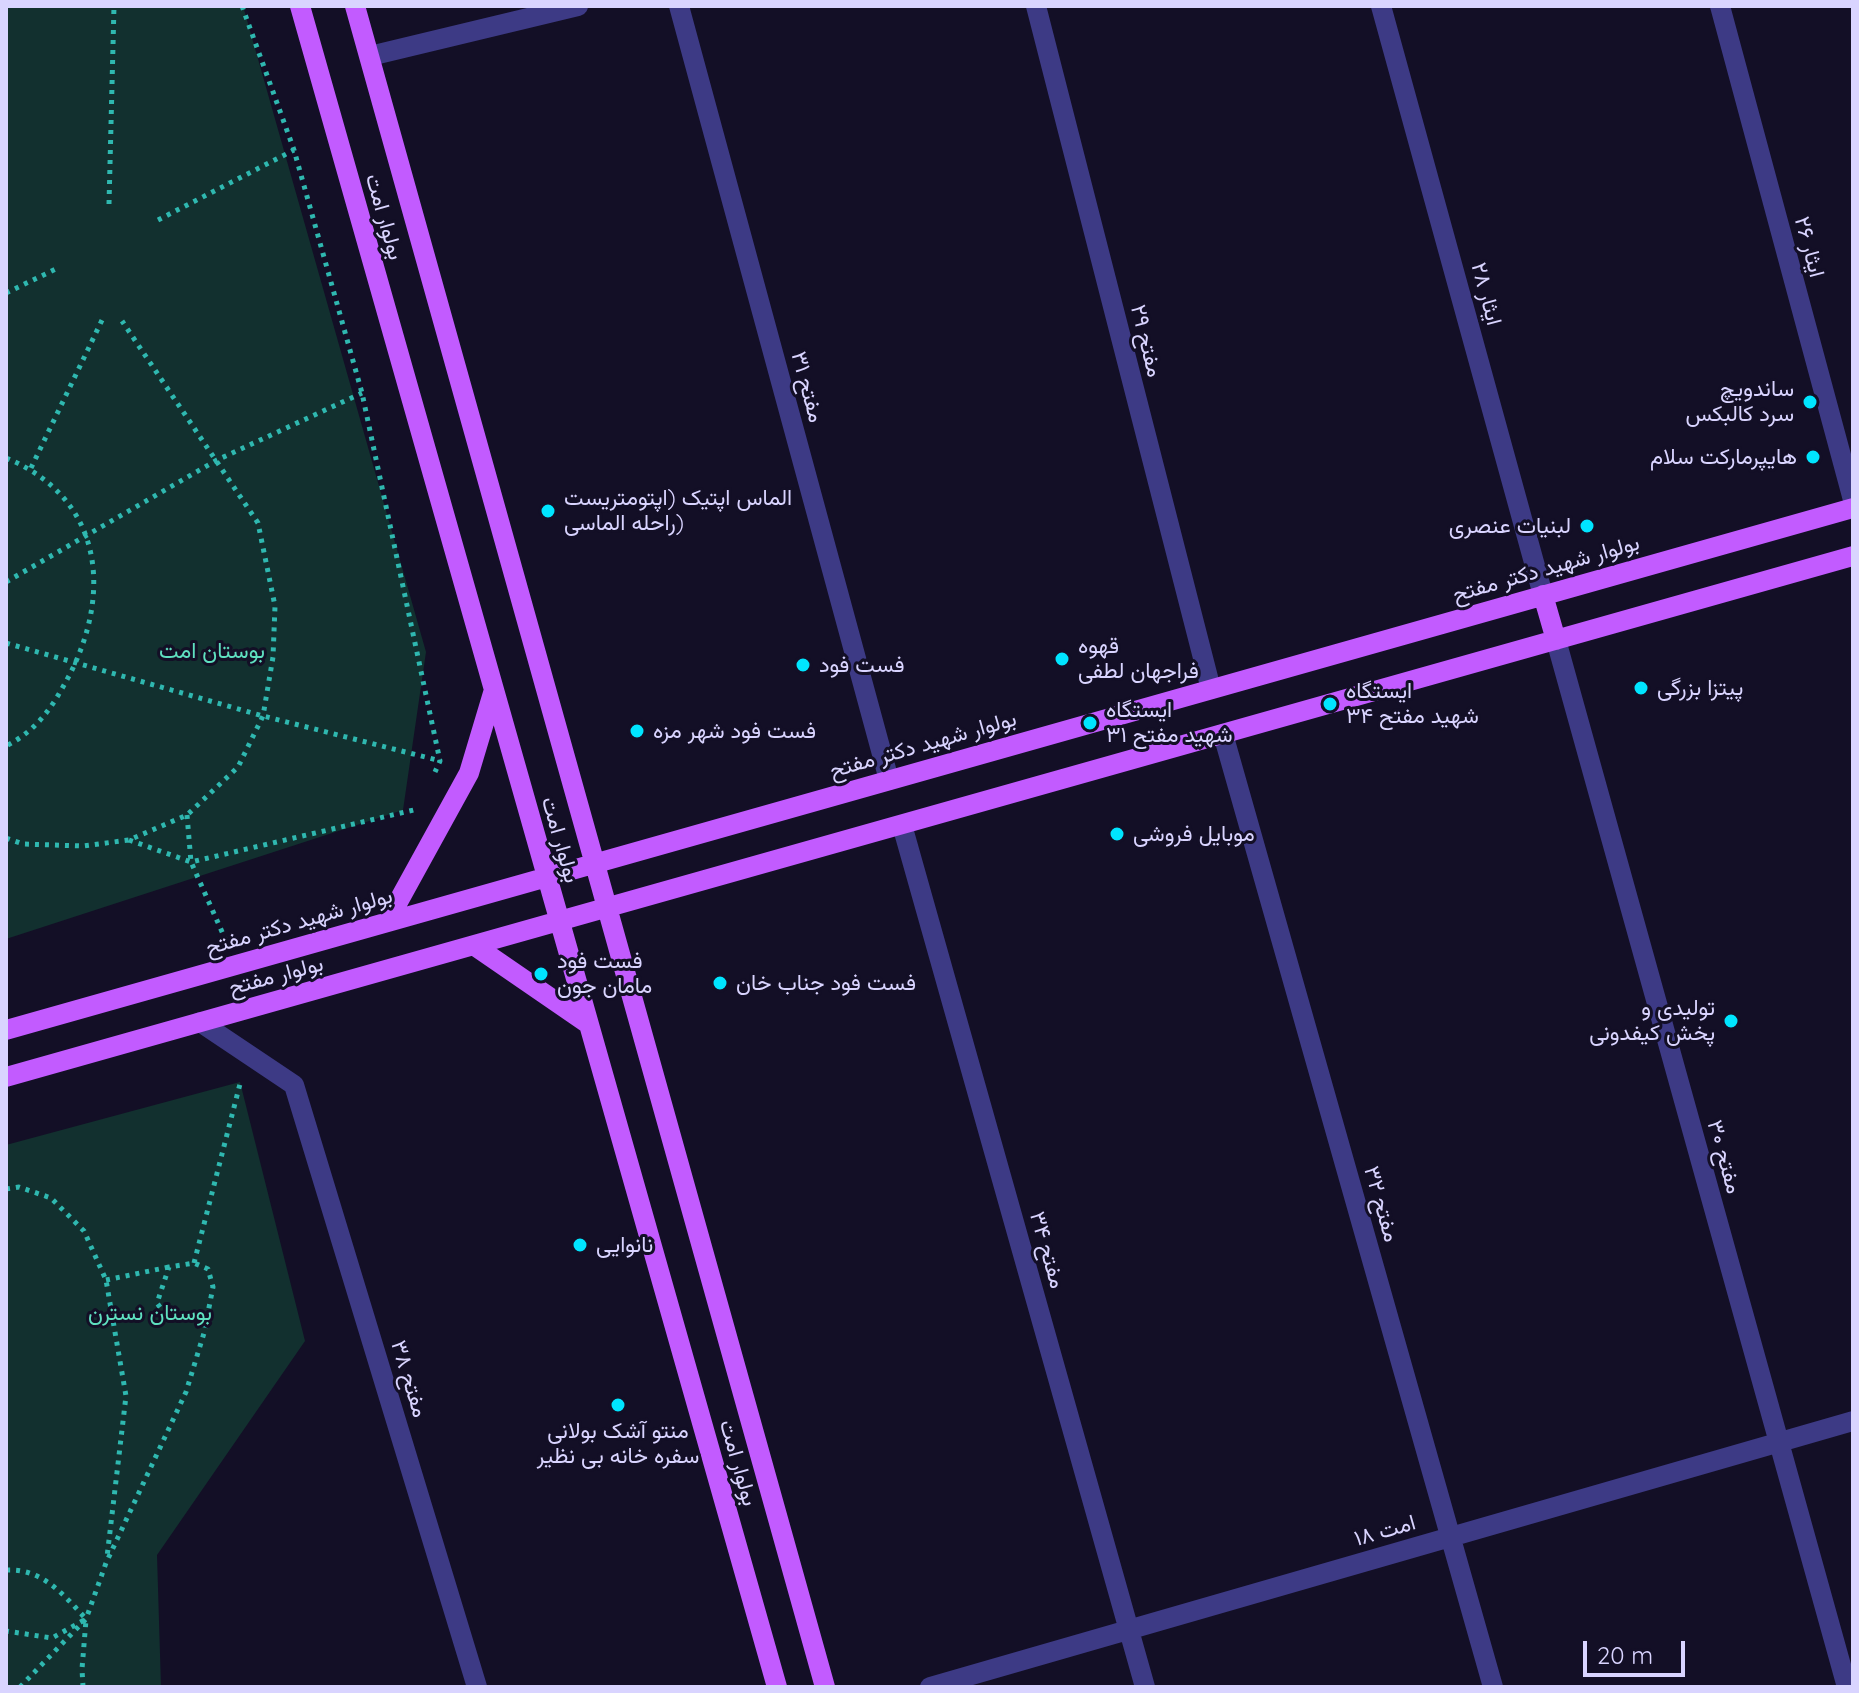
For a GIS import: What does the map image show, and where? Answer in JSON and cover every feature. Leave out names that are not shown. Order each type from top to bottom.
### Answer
[{"type":"main road","name":"بولوار امت","points":[[300,6],[777,1687]]},
{"type":"main road","name":"بولوار امت","points":[[355,6],[825,1687]]},
{"type":"main road","name":"بولوار شهید دکتر مفتح","points":[[6,1030],[1853,508]]},
{"type":"main road","points":[[559,922],[1853,556]]},
{"type":"main road","points":[[1543,595],[1556,640]]},
{"type":"main road","points":[[387,922],[469,773],[493,693]]},
{"type":"main road","name":"بولوار مفتح","points":[[6,1077],[559,922]]},
{"type":"main road","points":[[475,946],[587,1023]]},
{"type":"street","points":[[370,56],[578,6]]},
{"type":"street","name":"مفتح ۳۱","points":[[679,6],[889,780]]},
{"type":"street","name":"مفتح ۲۹","points":[[1036,6],[1211,689]]},
{"type":"street","name":"ایثار ۲۸","points":[[1381,6],[1543,595]]},
{"type":"street","name":"ایثار ۲۶","points":[[1720,6],[1853,500]]},
{"type":"street","name":"مفتح ۳۰","points":[[1556,640],[1847,1687]]},
{"type":"street","name":"مفتح ۳۲","points":[[1223,734],[1493,1687]]},
{"type":"street","name":"مفتح ۳۴","points":[[902,825],[1145,1687]]},
{"type":"street","points":[[200,1022],[251,1056]]},
{"type":"street","name":"مفتح ۳۸","points":[[251,1056],[294,1085],[477,1687]]},
{"type":"street","name":"امت ۱۸","points":[[930,1687],[1853,1421]]},
{"type":"path","points":[[109,204],[114,6]]},
{"type":"path","points":[[242,6],[294,150],[362,393],[440,761],[430,785]]},
{"type":"path","points":[[158,220],[294,150]]},
{"type":"path","points":[[6,293],[58,268]]},
{"type":"path","points":[[31,468],[104,316]]},
{"type":"path","points":[[6,838],[23,844],[83,846],[129,840],[187,815],[238,767],[263,716],[273,657],[275,606],[258,523],[122,321]]},
{"type":"path","points":[[6,582],[217,460],[362,393]]},
{"type":"path","points":[[6,458],[31,468],[65,499],[93,553],[92,618],[86,640],[43,720],[6,746]]},
{"type":"path","points":[[6,643],[263,716],[440,761]]},
{"type":"path","points":[[129,840],[191,862],[421,808]]},
{"type":"path","points":[[187,815],[191,862],[237,964]]},
{"type":"path","points":[[194,1263],[240,1082],[251,1056]]},
{"type":"path","points":[[6,1189],[19,1187],[51,1198],[84,1231],[106,1280],[126,1396],[106,1563]]},
{"type":"path","points":[[83,1687],[86,1619],[106,1563],[186,1392],[213,1287],[208,1269],[194,1263],[106,1280]]},
{"type":"path","points":[[169,1267],[157,1303],[169,1320],[206,1318]]},
{"type":"path","points":[[6,1570],[22,1569],[53,1585],[86,1619]]},
{"type":"path","points":[[6,1631],[52,1638],[86,1619]]},
{"type":"path","points":[[20,1687],[86,1619]]},
{"type":"green space","name":"بوستان امت","points":[[6,6],[243,6],[426,652],[403,810],[6,939]]},
{"type":"green space","name":"بوستان نسترن","points":[[240,1082],[305,1341],[157,1555],[161,1687],[6,1687],[6,1145]]},
{"type":"place","name":"ساندویچ سرد کالبکس","points":[[1810,402]]},
{"type":"place","name":"هایپرمارکت سلام","points":[[1813,457]]},
{"type":"place","name":"الماس اپتیک (اپتومتریست راحله الماسی)","points":[[548,511]]},
{"type":"place","name":"لبنیات عنصری","points":[[1587,526]]},
{"type":"place","name":"قهوه فراجهان لطفی","points":[[1062,659]]},
{"type":"place","name":"فست فود","points":[[803,665]]},
{"type":"place","name":"پیتزا بزرگی","points":[[1641,688]]},
{"type":"place","name":"ایستگاه شهید مفتح ۳۴","points":[[1330,704]]},
{"type":"place","name":"ایستگاه شهید مفتح ۳۱","points":[[1090,723]]},
{"type":"place","name":"فست فود شهر مزه","points":[[637,731]]},
{"type":"place","name":"موبایل فروشی","points":[[1117,834]]},
{"type":"place","name":"فست فود مامان جون","points":[[541,974]]},
{"type":"place","name":"فست فود جناب خان","points":[[720,983]]},
{"type":"place","name":"تولیدی و پخش کیفدونی","points":[[1731,1021]]},
{"type":"place","name":"نانوایی","points":[[580,1245]]},
{"type":"place","name":"منتو آشک بولانی سفره خانه بی نظیر","points":[[618,1405]]}]
